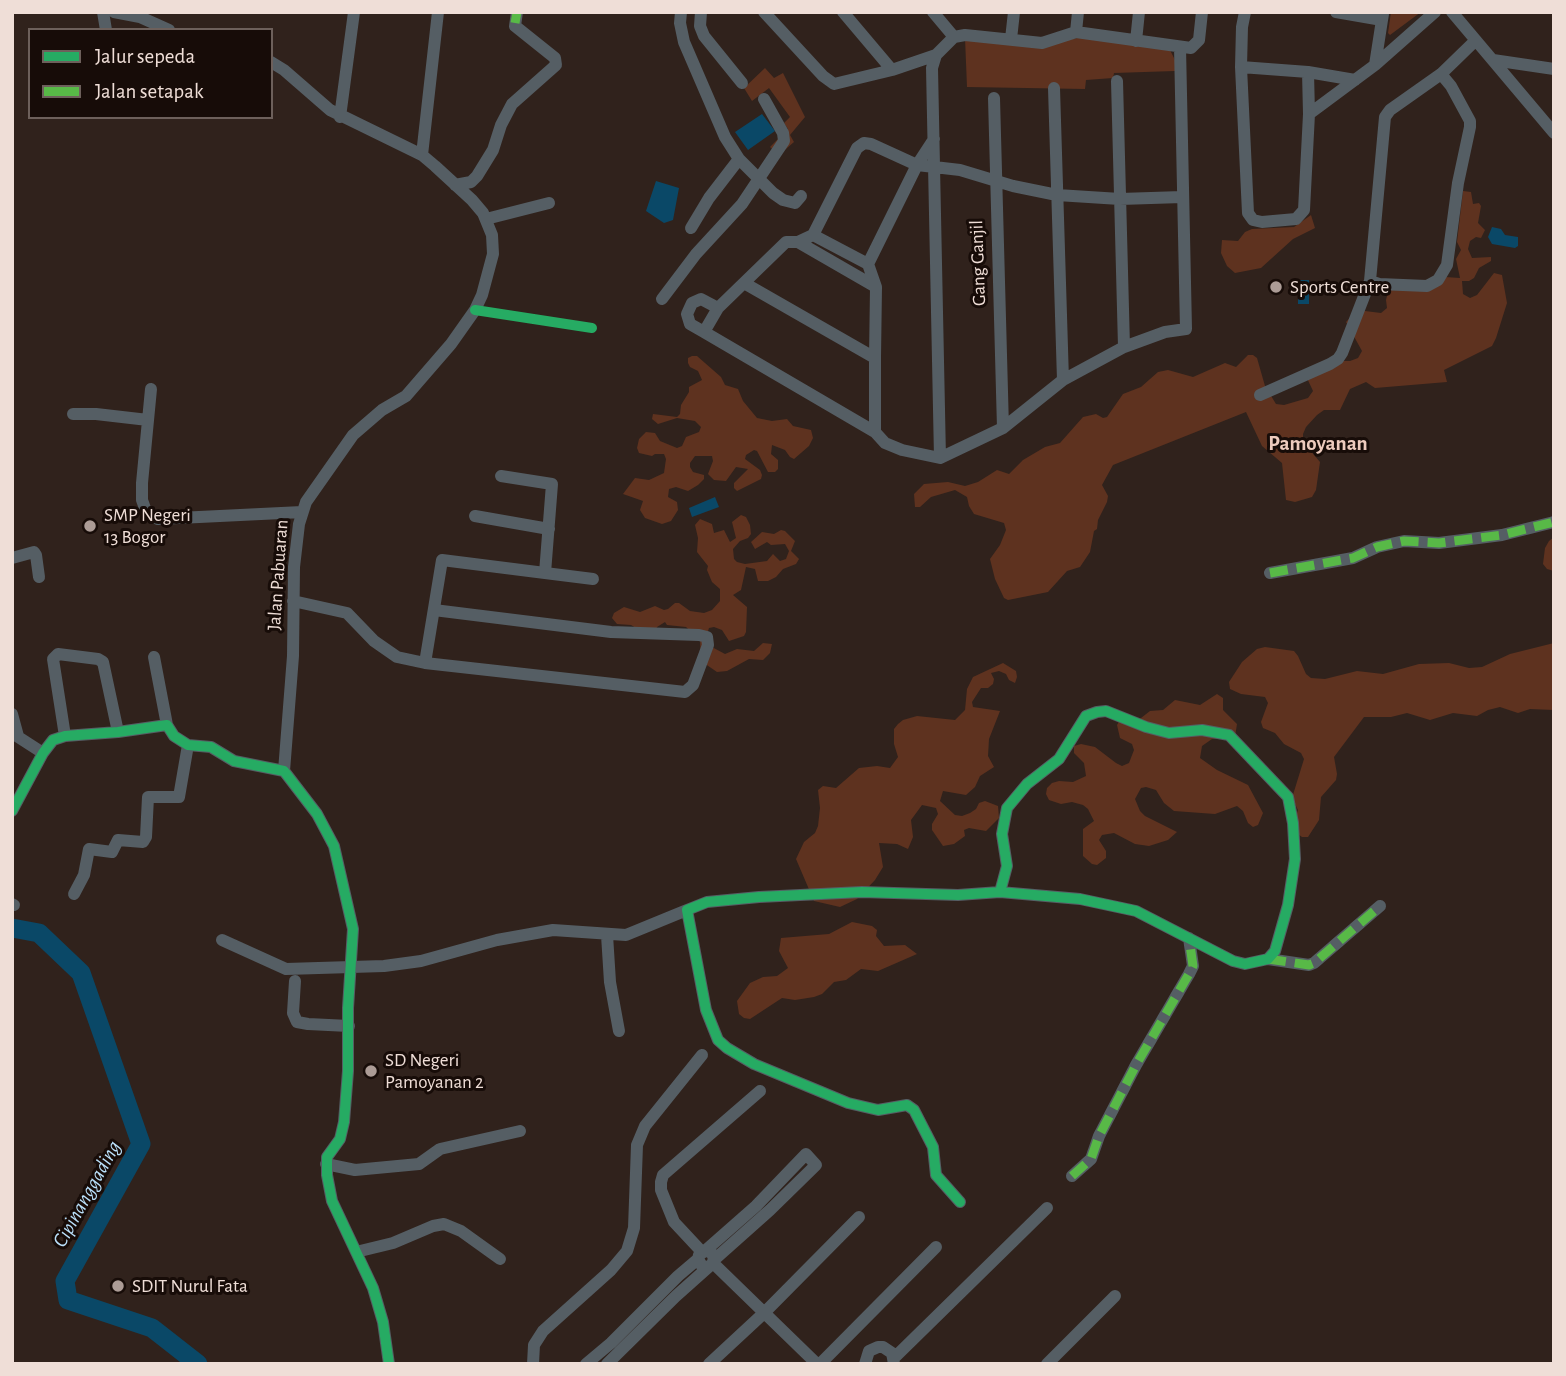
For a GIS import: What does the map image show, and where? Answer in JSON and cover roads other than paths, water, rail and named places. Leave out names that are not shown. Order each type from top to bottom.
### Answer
[{"type":"street","points":[[114,12],[141,15],[165,28]]},
{"type":"street","points":[[340,117],[354,12]]},
{"type":"street","points":[[422,155],[438,12]]},
{"type":"street","points":[[681,12],[684,42],[725,137],[739,159],[773,194],[789,203],[795,203],[801,196]]},
{"type":"street","points":[[701,12],[700,26],[704,36],[742,83]]},
{"type":"street","points":[[765,12],[831,83],[842,83],[892,70],[936,55],[954,37],[965,35],[1042,43],[1076,32],[1191,48],[1199,40],[1202,12]]},
{"type":"street","points":[[843,12],[892,70]]},
{"type":"street","points":[[1011,40],[1014,12]]},
{"type":"street","points":[[1076,32],[1078,12]]},
{"type":"street","points":[[1136,41],[1139,12]]},
{"type":"street","points":[[1245,12],[1241,66],[1248,213],[1253,220],[1296,219],[1304,210],[1309,114],[1308,72]]},
{"type":"street","points":[[1336,12],[1383,16],[1375,65]]},
{"type":"street","points":[[1309,114],[1375,65],[1435,12]]},
{"type":"street","points":[[1452,12],[1554,133]]},
{"type":"street","points":[[938,15],[954,37]]},
{"type":"street","points":[[456,185],[471,183],[477,176],[493,150],[501,125],[512,104],[556,65],[555,58],[518,29],[516,17]]},
{"type":"street","points":[[1260,395],[1338,359],[1370,281],[1385,117],[1390,110],[1441,74],[1475,41]]},
{"type":"street","points":[[718,308],[701,299],[689,306],[687,314],[690,324],[875,432],[885,443],[902,450],[940,458],[1003,428],[1063,380],[1124,347],[1165,332],[1186,329],[1180,47]]},
{"type":"street","points":[[936,55],[932,68],[940,458]]},
{"type":"street","points":[[1493,60],[1554,69]]},
{"type":"street","name":"Jalan Pabuaran","points":[[273,63],[340,117],[422,155],[472,200],[486,219],[492,235],[493,254],[482,295],[475,310],[451,344],[413,389],[370,419],[344,443],[312,491],[302,512],[294,567],[293,656],[284,771]]},
{"type":"street","points":[[1241,66],[1308,72],[1355,80]]},
{"type":"street","points":[[1370,281],[1380,284],[1427,286],[1438,280],[1447,265],[1470,121],[1451,86],[1441,74]]},
{"type":"street","points":[[1117,80],[1124,347]]},
{"type":"street","points":[[1054,88],[1063,380]]},
{"type":"street","name":"Gang Ganjil","points":[[994,98],[1003,428]]},
{"type":"street","points":[[662,299],[696,254],[742,204],[784,141],[783,133],[764,99]]},
{"type":"street","points":[[868,264],[917,165],[934,139]]},
{"type":"street","points":[[704,332],[718,308],[786,242],[798,242],[813,235],[859,145],[871,144],[917,165],[960,170],[1013,186],[1058,195],[1120,199],[1182,197]]},
{"type":"street","points":[[691,228],[709,198],[739,159]]},
{"type":"street","points":[[486,219],[549,203]]},
{"type":"street","points":[[813,235],[868,264],[876,287],[875,432]]},
{"type":"street","points":[[798,242],[876,287]]},
{"type":"street","points":[[744,283],[875,358]]},
{"type":"street","points":[[151,390],[142,492],[147,514],[158,519],[302,512]]},
{"type":"street","points":[[73,414],[148,420]]},
{"type":"street","points":[[500,476],[552,484],[545,573]]},
{"type":"street","points":[[475,516],[549,528]]},
{"type":"street","points":[[1270,573],[1353,558],[1377,547],[1404,541],[1439,543],[1502,535],[1554,522]]},
{"type":"street","points":[[12,558],[34,552],[39,577]]},
{"type":"street","points":[[425,663],[442,560],[593,579]]},
{"type":"street","points":[[293,601],[347,613],[374,641],[397,657],[425,663],[685,692],[693,685],[708,645],[707,637],[699,635],[611,632],[434,610]]},
{"type":"street","points":[[12,811],[18,787],[52,744],[53,657],[58,654],[103,662],[118,732]]},
{"type":"street","points":[[154,657],[171,731],[188,745],[211,747],[234,761],[284,771],[317,814],[334,846],[351,915],[352,968],[343,1132],[328,1154],[326,1164],[332,1201],[366,1271],[383,1322],[389,1364]]},
{"type":"street","points":[[1000,892],[1006,872],[1002,834],[1007,808],[1027,784],[1059,759],[1086,716],[1106,711],[1169,733],[1195,730],[1225,733],[1288,797],[1295,859],[1288,905],[1275,951],[1268,959]]},
{"type":"street","points":[[12,714],[15,734],[52,744],[118,732],[171,731]]},
{"type":"street","points":[[74,894],[83,874],[89,849],[112,852],[119,840],[143,842],[146,837],[148,797],[179,797],[188,745]]},
{"type":"street","points":[[222,940],[286,969],[352,968],[421,961],[497,940],[553,930],[626,935],[708,902],[862,892],[967,895],[1000,892],[1080,899],[1136,911],[1209,951],[1245,964],[1268,959],[1309,965],[1380,906]]},
{"type":"street","points":[[687,910],[706,1010],[718,1040],[754,1064],[848,1103],[878,1110],[907,1105],[914,1110],[933,1147],[936,1175],[960,1202]]},
{"type":"street","points":[[607,935],[610,982],[619,1031]]},
{"type":"street","points":[[1072,1176],[1091,1159],[1099,1136],[1136,1065],[1193,967],[1189,938]]},
{"type":"street","points":[[295,981],[293,1013],[297,1021],[349,1026]]},
{"type":"street","points":[[533,1364],[534,1345],[543,1331],[611,1270],[626,1251],[634,1228],[638,1145],[645,1126],[702,1055]]},
{"type":"street","points":[[760,1091],[663,1175],[660,1190],[674,1222],[707,1258],[818,1364],[936,1247]]},
{"type":"street","points":[[326,1164],[355,1170],[419,1164],[440,1149],[520,1131]]},
{"type":"street","points":[[607,1364],[632,1331],[660,1303],[774,1198]]},
{"type":"street","points":[[864,1363],[869,1351],[878,1346],[888,1349],[894,1361],[1047,1208]]},
{"type":"street","points":[[709,1364],[859,1217]]},
{"type":"street","points":[[356,1252],[393,1243],[444,1224],[461,1231],[500,1259]]},
{"type":"street","points":[[1047,1364],[1115,1296]]},
{"type":"street","points":[[586,1364],[632,1331]]},
{"type":"water","points":[[762,114],[775,131],[748,150],[735,132]]},
{"type":"water","points":[[656,181],[679,188],[673,220],[664,223],[646,211]]},
{"type":"water","points":[[1492,227],[1501,229],[1505,235],[1518,237],[1518,246],[1515,248],[1492,244],[1488,237]]},
{"type":"water","points":[[1298,280],[1309,280],[1309,304],[1298,304]]},
{"type":"water","points":[[715,497],[719,507],[692,517],[689,508]]},
{"type":"waterway","name":"Cipinanggading","points":[[12,928],[39,933],[81,973],[141,1144],[65,1281],[68,1300],[152,1328],[198,1364]]},
{"type":"place","name":"Sports Centre","points":[[1276,287]]},
{"type":"place","name":"SMP Negeri 13 Bogor","points":[[90,526]]},
{"type":"place","name":"SD Negeri Pamoyanan 2","points":[[371,1071]]},
{"type":"place","name":"SDIT Nurul Fata","points":[[118,1286]]},
{"type":"district","name":"Pamoyanan","points":[[1318,444]]}]
